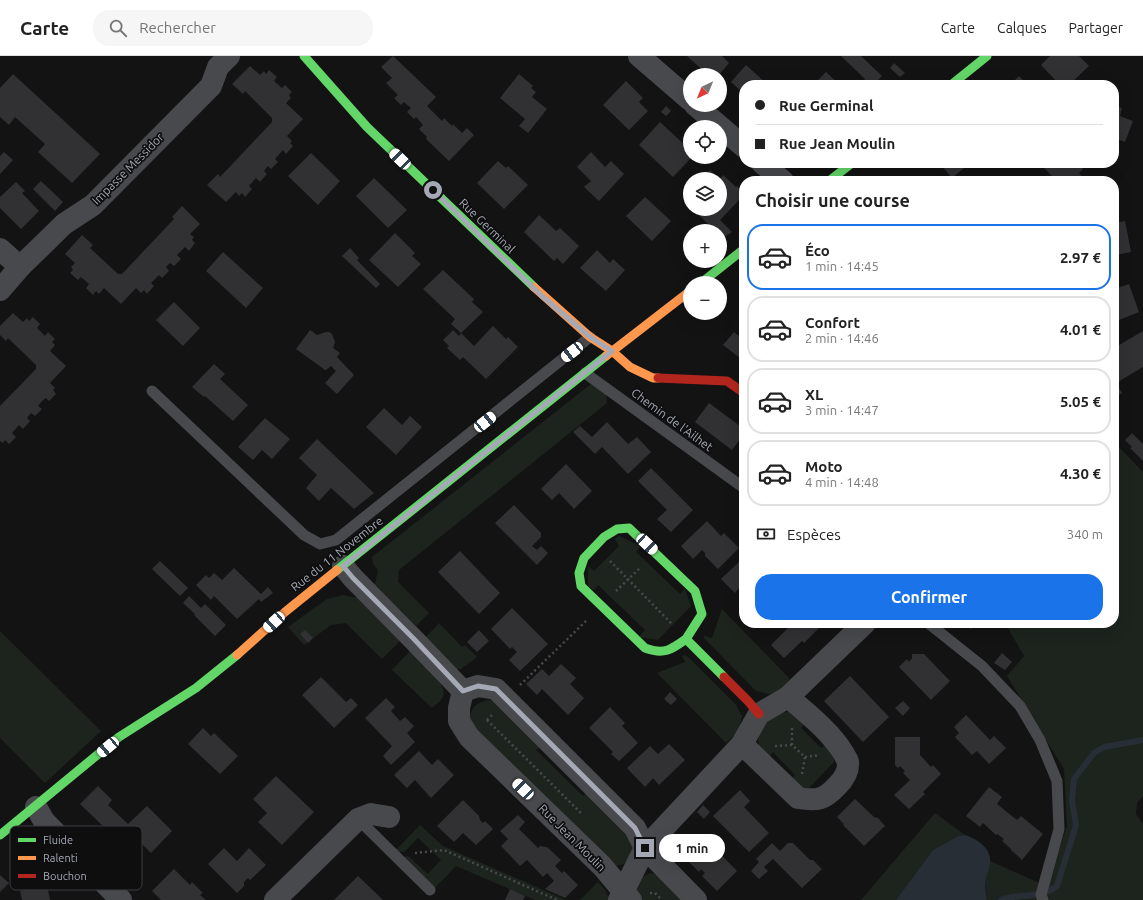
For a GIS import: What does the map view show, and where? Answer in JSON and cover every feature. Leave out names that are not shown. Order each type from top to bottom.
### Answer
[{"type":"street","name":"Impasse Messidor","points":[[0,290],[20,267],[64,224],[93,205],[211,86],[218,67],[229,56]]},
{"type":"street","name":"Rue Germinal","points":[[304,56],[367,127],[542,296],[590,337],[612,351],[630,367],[653,378],[727,381],[739,389]]},
{"type":"street","points":[[639,56],[683,94]]},
{"type":"street","points":[[957,80],[987,56]]},
{"type":"street","points":[[703,112],[739,143]]},
{"type":"street","points":[[768,168],[777,176]]},
{"type":"street","points":[[835,176],[846,168]]},
{"type":"street","points":[[0,249],[20,267]]},
{"type":"street","points":[[710,276],[739,253]]},
{"type":"street","name":"Rue du 11 Novembre","points":[[12,826],[119,737],[196,688],[242,651],[285,612],[612,351],[683,296]]},
{"type":"street","points":[[630,528],[695,591],[702,614],[686,639],[670,650],[655,652],[645,648],[581,586],[579,573],[584,558],[595,546],[604,537],[617,529],[630,528]]},
{"type":"street","points":[[343,566],[463,691],[478,686],[496,689],[635,828],[645,848],[696,900]]},
{"type":"street","points":[[686,639],[759,714],[788,697],[860,628]]},
{"type":"street","name":"Rue Jean Moulin","points":[[463,691],[459,708],[459,721],[470,737],[602,866],[624,897]]},
{"type":"street","points":[[742,744],[798,798],[810,800],[825,798],[836,787],[847,774],[848,762],[839,746],[806,712],[788,697]]},
{"type":"street","name":"Rue Jean Moulin","points":[[624,897],[645,848],[742,744],[759,714]]},
{"type":"street","points":[[36,807],[44,821],[49,826]]},
{"type":"street","points":[[275,900],[358,819],[371,814],[389,817]]},
{"type":"street","name":"Rue du 11 Novembre","points":[[0,836],[10,828]]},
{"type":"street","points":[[111,890],[121,900]]},
{"type":"lane","name":"Rue du 11 Novembre","points":[[152,391],[304,536],[320,544],[336,540],[590,337]]},
{"type":"lane","name":"Chemin de l'Ailhet","points":[[586,373],[739,484]]},
{"type":"lane","points":[[934,628],[982,666],[1020,706],[1040,740],[1057,781],[1059,829],[1041,895],[1043,900]]},
{"type":"lane","points":[[358,819],[430,890]]},
{"type":"path","points":[[595,546],[686,639]]},
{"type":"path","points":[[506,699],[655,552]]},
{"type":"path","points":[[396,856],[444,850],[557,900]]},
{"type":"shaded area","points":[[591,384],[606,392],[607,403],[399,570],[398,582],[429,613],[416,626],[375,584],[378,570],[373,564],[372,557]]},
{"type":"shaded area","points":[[1119,447],[1143,472],[1143,796],[1137,803],[1136,814],[1143,824],[1143,900],[987,900],[985,884],[990,861],[1046,886],[1067,826],[1064,769],[1007,676],[1024,656],[1008,628],[1119,628]]},
{"type":"shaded area","points":[[619,536],[641,546],[636,552],[680,594],[685,589],[691,606],[658,640],[639,637],[645,630],[598,585],[594,590],[588,586],[588,566],[594,571],[619,546],[615,539]]},
{"type":"shaded area","points":[[343,595],[358,598],[400,641],[382,659],[346,623],[331,625],[304,645],[288,627],[327,599]]},
{"type":"shaded area","points":[[722,609],[790,679],[780,692],[769,694],[756,691],[704,638],[704,636],[712,638]]},
{"type":"shaded area","points":[[439,623],[462,647],[465,645],[477,657],[461,669],[457,669],[425,638]]},
{"type":"shaded area","points":[[0,631],[101,731],[45,783],[0,738]]},
{"type":"shaded area","points":[[410,651],[432,672],[442,686],[444,692],[443,697],[432,708],[392,670]]},
{"type":"shaded area","points":[[686,655],[736,705],[742,716],[739,731],[726,743],[657,673],[685,662],[682,656]]},
{"type":"shaded area","points":[[488,700],[499,701],[542,745],[536,750],[583,796],[587,792],[633,836],[633,856],[626,863],[620,865],[603,864],[512,773],[469,721],[474,707]]},
{"type":"shaded area","points":[[789,712],[806,721],[801,728],[821,748],[827,743],[833,752],[834,762],[807,790],[789,782],[795,775],[773,752],[767,759],[759,749],[758,738],[762,726],[778,713]]},
{"type":"shaded area","points":[[935,813],[965,835],[958,836],[933,850],[896,900],[861,900]]},
{"type":"shaded area","points":[[420,825],[443,846],[566,900],[535,900],[456,866],[434,889],[400,858],[408,856],[428,874],[441,860],[418,838],[404,852],[395,851]]},
{"type":"shaded area","points":[[965,835],[983,845],[989,853],[990,863],[985,884],[987,900],[896,900],[933,850],[958,836]]},
{"type":"shaded area","points":[[651,873],[657,874],[687,900],[638,900],[635,892],[641,880]]},
{"type":"shaded area","points":[[598,882],[605,890],[610,900],[580,900]]},
{"type":"building","points":[[393,56],[436,97],[427,106],[442,121],[444,118],[462,133],[467,128],[474,135],[449,161],[426,139],[427,137],[419,129],[423,125],[416,117],[414,119],[407,112],[411,108],[404,102],[401,105],[394,98],[398,95],[386,83],[392,78],[381,67]]},
{"type":"building","points":[[687,56],[722,56],[729,63],[725,68],[700,68]]},
{"type":"building","points":[[841,56],[861,56],[882,76],[878,80],[864,80]]},
{"type":"building","points":[[1050,56],[1079,56],[1089,66],[1074,80],[1055,80],[1041,65]]},
{"type":"building","points":[[894,63],[905,73],[900,77],[890,68]]},
{"type":"building","points":[[746,65],[762,80],[739,80],[739,89],[731,82]]},
{"type":"building","points":[[250,66],[260,75],[264,71],[266,74],[269,70],[277,77],[274,81],[282,88],[285,85],[292,92],[289,95],[291,98],[286,103],[303,119],[287,136],[292,141],[290,143],[293,146],[286,154],[283,150],[275,159],[278,162],[271,169],[268,166],[264,171],[267,174],[260,182],[256,178],[249,186],[252,189],[245,197],[242,193],[239,196],[236,192],[226,202],[207,185],[218,174],[220,177],[272,122],[272,118],[245,91],[243,94],[232,84]]},
{"type":"building","points":[[826,72],[835,80],[818,80]]},
{"type":"building","points":[[13,74],[100,154],[72,183],[38,152],[45,144],[15,117],[9,125],[0,117],[0,88]]},
{"type":"building","points":[[519,74],[533,86],[531,88],[536,92],[532,97],[547,109],[528,133],[519,126],[525,119],[500,98]]},
{"type":"building","points":[[1019,76],[1023,80],[1015,80]]},
{"type":"building","points":[[626,81],[643,98],[639,102],[648,111],[629,130],[603,105]]},
{"type":"building","points":[[666,106],[671,111],[666,116],[661,112]]},
{"type":"building","points":[[1119,107],[1122,108],[1120,116],[1133,121],[1125,142],[1119,140]]},
{"type":"building","points":[[660,122],[683,143],[683,164],[685,164],[673,177],[639,145]]},
{"type":"building","points":[[4,152],[13,160],[0,174],[0,156]]},
{"type":"building","points":[[591,152],[605,167],[611,161],[624,174],[599,201],[584,187],[591,181],[577,167]]},
{"type":"building","points":[[311,153],[340,181],[318,205],[288,176]]},
{"type":"building","points":[[498,161],[506,168],[508,166],[528,185],[504,209],[477,183]]},
{"type":"building","points":[[944,168],[964,168],[954,176],[950,176]]},
{"type":"building","points":[[1044,168],[1083,169],[1079,173],[1082,176],[1052,176]]},
{"type":"building","points":[[374,178],[407,210],[388,228],[356,196]]},
{"type":"building","points":[[727,179],[739,188],[739,200],[727,213]]},
{"type":"building","points":[[41,181],[63,202],[55,211],[33,189]]},
{"type":"building","points":[[16,182],[25,191],[22,193],[39,211],[21,229],[0,208],[0,197]]},
{"type":"building","points":[[645,197],[671,221],[652,241],[626,216]]},
{"type":"building","points":[[182,206],[200,224],[190,234],[194,237],[192,240],[195,243],[189,251],[185,247],[177,255],[181,259],[174,266],[170,263],[166,267],[169,271],[162,278],[159,275],[151,283],[154,286],[147,294],[144,290],[141,293],[136,288],[121,304],[104,288],[99,294],[96,291],[93,295],[86,288],[89,284],[81,277],[78,280],[70,273],[73,270],[71,267],[75,263],[65,254],[82,235],[93,245],[90,248],[118,274],[122,274],[174,219],[172,217]]},
{"type":"building","points":[[539,215],[556,231],[560,228],[579,246],[563,264],[557,258],[554,261],[524,232]]},
{"type":"building","points":[[700,216],[724,216],[720,220],[724,224],[708,224]]},
{"type":"building","points":[[1125,221],[1131,252],[1119,254],[1119,222]]},
{"type":"building","points":[[727,227],[732,232],[727,235]]},
{"type":"building","points":[[395,233],[415,253],[412,256],[421,264],[398,287],[369,260]]},
{"type":"building","points":[[350,248],[359,258],[357,260],[380,284],[376,288],[342,256]]},
{"type":"building","points":[[597,250],[610,263],[613,259],[625,270],[606,291],[580,268]]},
{"type":"building","points":[[223,252],[263,288],[246,308],[206,271]]},
{"type":"building","points":[[443,270],[474,299],[472,302],[483,312],[461,333],[451,324],[455,319],[423,289]]},
{"type":"building","points":[[1129,284],[1139,312],[1119,320],[1119,287]]},
{"type":"building","points":[[174,302],[200,328],[183,346],[156,320]]},
{"type":"building","points":[[13,313],[23,322],[27,318],[29,321],[33,317],[40,324],[37,328],[45,336],[48,332],[55,339],[52,342],[55,345],[50,351],[66,366],[50,383],[55,388],[53,390],[56,394],[49,401],[46,398],[43,400],[38,406],[42,409],[35,416],[31,413],[27,418],[30,421],[23,429],[19,425],[12,433],[16,437],[9,444],[5,440],[3,443],[0,441],[0,406],[36,369],[36,365],[8,338],[6,341],[0,335],[0,326]]},
{"type":"building","points":[[493,326],[506,339],[508,337],[518,347],[486,379],[463,357],[460,360],[447,348],[449,346],[443,340],[453,330],[459,336],[461,333],[474,346]]},
{"type":"building","points":[[310,330],[317,335],[326,332],[332,334],[335,342],[333,348],[340,353],[337,357],[354,375],[337,394],[325,383],[336,371],[331,366],[325,370],[296,349]]},
{"type":"building","points":[[1143,331],[1143,367],[1119,381],[1119,345]]},
{"type":"building","points":[[734,332],[739,336],[739,357],[723,345]]},
{"type":"building","points":[[214,364],[225,374],[220,379],[248,405],[233,421],[205,396],[204,397],[192,387]]},
{"type":"building","points":[[1119,388],[1122,393],[1119,395]]},
{"type":"building","points":[[709,403],[739,425],[739,441],[732,450],[695,422]]},
{"type":"building","points":[[384,408],[402,425],[410,416],[422,427],[396,455],[366,427]]},
{"type":"building","points":[[265,418],[290,439],[272,459],[262,450],[253,460],[238,447]]},
{"type":"building","points":[[607,422],[628,444],[637,437],[651,452],[628,474],[602,447],[595,454],[573,432],[580,426],[592,437]]},
{"type":"building","points":[[1132,433],[1143,444],[1143,461],[1130,448],[1132,447],[1125,440]]},
{"type":"building","points":[[317,439],[374,493],[354,509],[331,488],[319,501],[306,488],[317,475],[299,458]]},
{"type":"building","points":[[566,464],[592,491],[574,509],[559,493],[552,500],[541,489]]},
{"type":"building","points":[[651,468],[693,510],[671,532],[657,519],[667,510],[638,481]]},
{"type":"building","points":[[514,505],[541,533],[541,537],[532,546],[537,550],[541,546],[548,553],[537,565],[495,523]]},
{"type":"building","points":[[707,521],[721,536],[724,533],[739,548],[718,569],[705,556],[705,553],[702,550],[693,559],[681,546]]},
{"type":"building","points":[[460,551],[500,593],[479,614],[438,572]]},
{"type":"building","points":[[160,561],[188,588],[180,596],[152,569]]},
{"type":"building","points":[[739,562],[739,588],[735,593],[721,579]]},
{"type":"building","points":[[234,568],[261,594],[268,587],[273,593],[261,602],[259,599],[237,619],[214,596],[211,600],[196,585],[206,575],[209,578],[214,573],[222,580]]},
{"type":"building","points":[[189,596],[201,608],[205,604],[226,625],[215,636],[183,603]]},
{"type":"building","points":[[512,608],[548,644],[520,671],[509,660],[517,652],[512,647],[510,649],[491,629]]},
{"type":"building","points":[[788,628],[819,628],[804,643],[802,641],[784,658],[771,645]]},
{"type":"building","points":[[305,630],[313,638],[308,643],[300,634]]},
{"type":"building","points":[[479,630],[489,641],[477,652],[467,642]]},
{"type":"building","points":[[1002,653],[1012,662],[1005,670],[994,663]]},
{"type":"building","points":[[912,654],[924,654],[950,681],[931,700],[899,667],[907,659],[909,662],[912,658]]},
{"type":"building","points":[[561,664],[576,678],[570,684],[584,698],[568,715],[542,689],[537,695],[526,684],[542,669],[549,676]]},
{"type":"building","points":[[850,676],[889,717],[863,742],[824,701]]},
{"type":"building","points":[[321,677],[346,702],[351,698],[358,705],[334,728],[302,695]]},
{"type":"building","points":[[670,692],[677,699],[671,705],[664,699]]},
{"type":"building","points":[[386,698],[395,707],[391,711],[400,721],[405,717],[414,726],[407,733],[415,742],[391,765],[383,756],[392,746],[365,718]]},
{"type":"building","points":[[903,701],[910,708],[903,716],[895,708]]},
{"type":"building","points":[[610,707],[625,723],[622,726],[638,743],[619,761],[611,754],[613,752],[589,728]]},
{"type":"building","points":[[966,715],[990,740],[994,736],[1006,748],[989,764],[977,751],[972,755],[955,737],[959,733],[954,727]]},
{"type":"building","points":[[203,728],[211,736],[214,733],[238,756],[220,774],[188,744]]},
{"type":"building","points":[[895,737],[920,737],[920,755],[931,767],[933,765],[941,774],[923,792],[925,794],[909,809],[894,795],[910,780],[903,773],[905,771],[900,766],[898,768],[895,765]]},
{"type":"building","points":[[669,744],[685,760],[659,785],[653,778],[645,787],[627,768],[650,746],[658,754]]},
{"type":"building","points":[[419,751],[432,765],[438,759],[454,775],[431,798],[415,780],[407,788],[394,775]]},
{"type":"building","points":[[276,776],[314,812],[282,845],[258,822],[267,813],[253,799]]},
{"type":"building","points":[[98,786],[112,800],[108,805],[128,824],[147,806],[172,831],[151,853],[142,844],[142,826],[103,826],[80,804]]},
{"type":"building","points":[[989,787],[1002,797],[997,804],[1017,820],[1021,816],[1043,834],[1022,860],[1002,841],[1004,839],[997,834],[996,835],[983,823],[980,827],[966,816]]},
{"type":"building","points":[[740,790],[750,801],[744,807],[769,833],[749,852],[713,816]]},
{"type":"building","points":[[855,799],[874,817],[878,818],[885,826],[864,846],[837,817]]},
{"type":"building","points":[[463,800],[479,816],[483,823],[485,821],[493,829],[476,845],[463,833],[454,842],[437,826]]},
{"type":"building","points":[[703,805],[710,812],[704,819],[697,812]]},
{"type":"building","points":[[518,815],[525,822],[519,829],[538,848],[540,846],[547,847],[561,860],[555,866],[562,873],[564,871],[578,885],[565,898],[545,889],[554,881],[547,873],[543,877],[527,860],[520,866],[501,846],[508,839],[500,831]]},
{"type":"building","points":[[701,834],[737,871],[717,891],[702,876],[705,873],[701,869],[699,872],[681,854]]},
{"type":"building","points":[[772,843],[780,851],[788,843],[793,843],[810,860],[813,860],[822,869],[802,888],[773,859],[764,867],[768,871],[759,879],[751,871],[759,862],[756,859]]},
{"type":"building","points":[[224,848],[237,861],[249,848],[266,865],[250,880],[248,878],[244,882],[244,886],[237,893],[208,864]]},
{"type":"building","points":[[174,869],[190,885],[192,882],[203,893],[200,895],[206,900],[161,900],[152,891]]},
{"type":"building","points":[[0,875],[9,883],[0,892]]},
{"type":"building","points":[[358,876],[383,900],[334,900]]},
{"type":"building","points":[[510,889],[525,896],[523,900],[505,900]]},
{"type":"building","points":[[48,890],[50,900],[22,900],[20,891]]},
{"type":"waterway","points":[[1001,900],[1044,893],[1057,886],[1076,825],[1072,801],[1074,779],[1094,753],[1104,747],[1143,740]]},
{"type":"traffic: fast","points":[[304,56],[367,127],[534,287]]},
{"type":"traffic: fast","points":[[957,80],[987,56]]},
{"type":"traffic: fast","points":[[835,176],[846,168]]},
{"type":"traffic: fast","points":[[710,276],[739,253]]},
{"type":"traffic: fast","points":[[337,570],[606,356]]},
{"type":"traffic: fast","points":[[686,639],[702,614],[695,591],[629,528],[617,529],[604,537],[584,558],[579,573],[581,586],[645,648],[657,651],[667,650],[686,639],[724,677]]},
{"type":"traffic: fast","points":[[11,826],[119,737],[196,688],[237,655]]},
{"type":"traffic: fast","points":[[0,835],[10,827]]},
{"type":"traffic: slow","points":[[534,287],[590,337],[612,351],[630,367],[653,378],[658,378]]},
{"type":"traffic: slow","points":[[606,356],[683,296]]},
{"type":"traffic: slow","points":[[237,655],[285,612],[337,570]]},
{"type":"traffic: jam","points":[[658,378],[727,381],[739,389]]},
{"type":"traffic: jam","points":[[724,677],[759,714]]},
{"type":"route","points":[[433,190],[542,296],[590,337],[612,351],[343,566],[463,691],[478,686],[496,689],[635,828],[645,848]]}]
